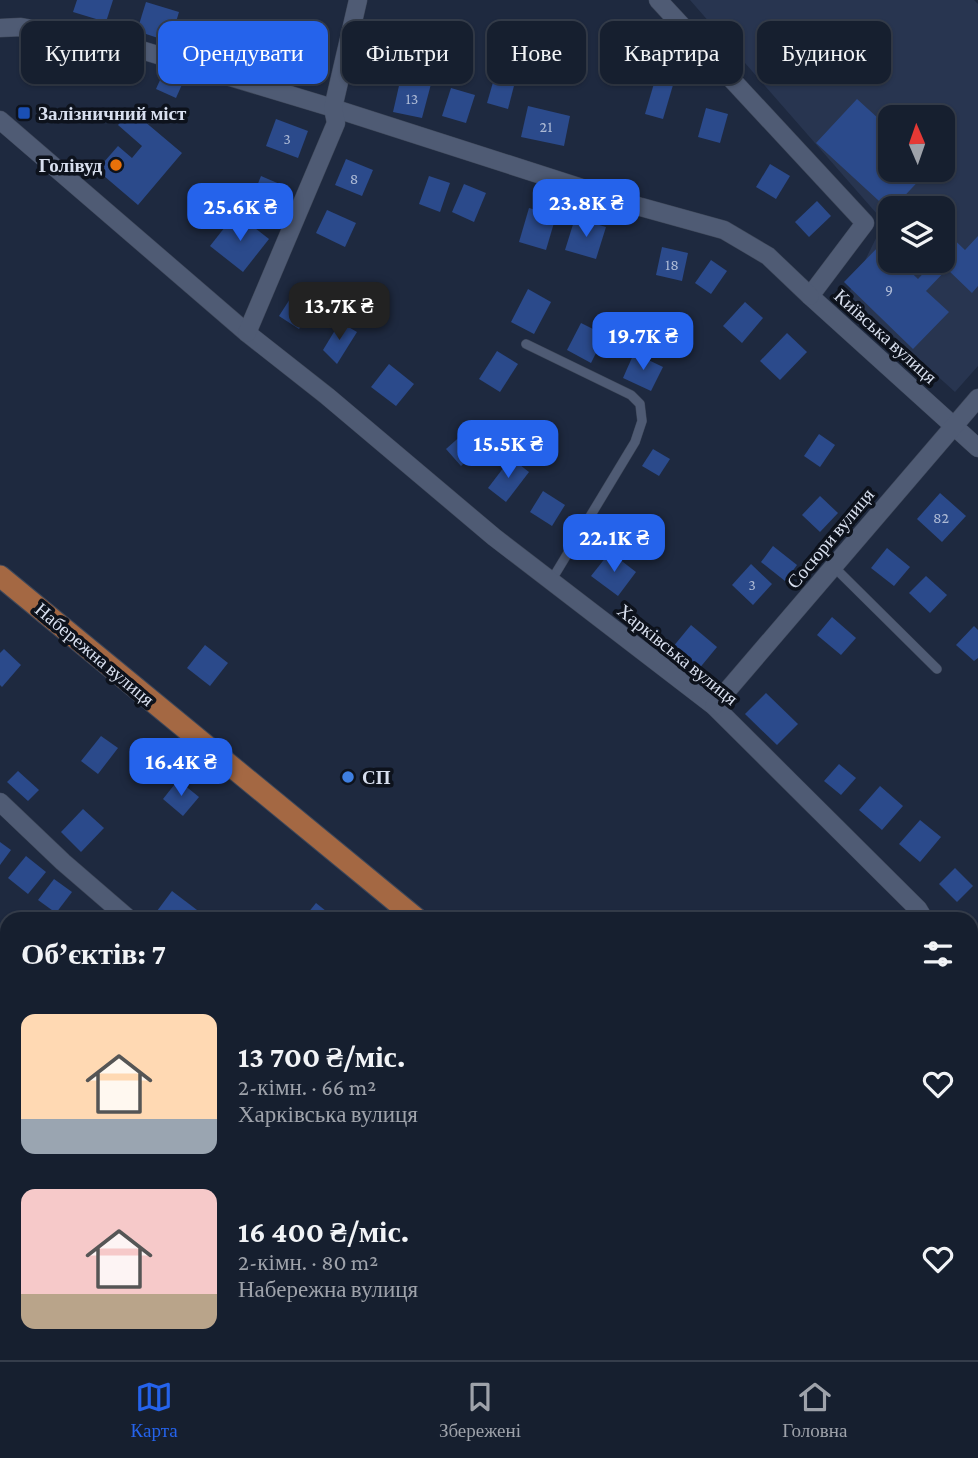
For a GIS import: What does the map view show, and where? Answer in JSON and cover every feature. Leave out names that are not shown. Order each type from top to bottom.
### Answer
[{"type":"main road","name":"Набережна вулиця","points":[[0,576],[408,912]]},
{"type":"street","points":[[247,333],[336,123],[333,107],[358,0]]},
{"type":"street","name":"Київська вулиця","points":[[657,0],[865,223],[810,296],[978,447]]},
{"type":"street","points":[[0,28],[21,27],[128,46],[333,107],[641,207],[724,230],[768,256],[810,296]]},
{"type":"street","name":"Харківська вулиця","points":[[0,120],[247,333],[327,396],[494,537],[714,706],[920,912]]},
{"type":"street","name":"Сосюри вулиця","points":[[714,706],[978,398]]},
{"type":"street","points":[[0,802],[121,912]]},
{"type":"lane","points":[[526,344],[631,395],[640,404],[642,421],[635,442],[551,581]]},
{"type":"lane","points":[[834,566],[937,669]]},
{"type":"shaded area","points":[[690,0],[974,0],[978,4],[978,366],[955,392],[848,295],[878,234],[878,273],[955,273],[955,196],[878,196],[878,215],[763,84],[891,84],[891,21],[757,21],[757,77],[743,61],[743,21],[708,21]]},
{"type":"building","points":[[77,0],[113,0],[106,21],[73,12]]},
{"type":"building","points":[[146,2],[179,12],[176,21],[158,21],[158,38],[144,33],[144,21],[140,21]]},
{"type":"building","points":[[158,84],[182,84],[176,98],[156,89]]},
{"type":"building","points":[[399,84],[431,84],[422,118],[393,112]]},
{"type":"building","points":[[493,84],[514,84],[508,109],[487,103]]},
{"type":"building","points":[[654,84],[673,85],[663,119],[645,114]]},
{"type":"building","points":[[451,88],[475,95],[466,123],[442,116]]},
{"type":"building","points":[[857,99],[878,118],[878,182],[918,182],[904,196],[878,196],[878,200],[816,143]]},
{"type":"building","points":[[528,106],[570,116],[564,146],[521,137]]},
{"type":"building","points":[[706,108],[728,114],[720,143],[698,137]]},
{"type":"building","points":[[131,110],[182,153],[138,205],[97,170],[118,146],[132,158],[142,146],[118,125]]},
{"type":"building","points":[[276,119],[308,131],[298,158],[266,146]]},
{"type":"building","points":[[346,159],[373,170],[362,196],[335,185]]},
{"type":"building","points":[[770,164],[790,176],[776,199],[756,187]]},
{"type":"building","points":[[261,176],[289,188],[280,208],[253,196]]},
{"type":"building","points":[[429,176],[450,183],[440,212],[419,204]]},
{"type":"building","points":[[464,184],[486,193],[474,222],[452,212]]},
{"type":"building","points":[[817,201],[831,216],[809,237],[795,222]]},
{"type":"building","points":[[529,208],[556,216],[546,250],[519,242]]},
{"type":"building","points":[[327,210],[356,223],[345,247],[316,233]]},
{"type":"building","points":[[236,213],[269,239],[243,272],[210,246]]},
{"type":"building","points":[[575,218],[606,227],[596,259],[565,250]]},
{"type":"building","points":[[978,236],[978,286],[972,293],[951,273],[955,273],[955,240],[965,250]]},
{"type":"building","points":[[662,247],[688,253],[682,281],[656,275]]},
{"type":"building","points":[[878,247],[878,273],[912,273],[918,279],[924,273],[943,273],[926,291],[949,312],[913,349],[844,282]]},
{"type":"building","points":[[711,260],[727,271],[711,294],[695,283]]},
{"type":"building","points":[[297,288],[318,301],[299,329],[279,316]]},
{"type":"building","points":[[528,289],[551,302],[534,334],[511,322]]},
{"type":"building","points":[[745,302],[763,318],[742,343],[723,326]]},
{"type":"building","points":[[340,322],[357,332],[337,364],[323,350]]},
{"type":"building","points":[[581,323],[605,335],[591,363],[567,350]]},
{"type":"building","points":[[787,333],[807,352],[780,380],[760,361]]},
{"type":"building","points":[[497,351],[518,364],[500,392],[479,379]]},
{"type":"building","points":[[634,353],[663,367],[651,391],[623,378]]},
{"type":"building","points":[[389,364],[414,384],[396,406],[371,387]]},
{"type":"building","points":[[464,433],[479,449],[461,466],[446,449]]},
{"type":"building","points":[[819,434],[835,445],[820,467],[804,456]]},
{"type":"building","points":[[653,449],[670,459],[659,476],[642,466]]},
{"type":"building","points":[[511,458],[529,472],[506,502],[488,488]]},
{"type":"building","points":[[543,491],[565,505],[552,526],[530,512]]},
{"type":"building","points":[[940,493],[966,516],[942,542],[917,519]]},
{"type":"building","points":[[820,496],[838,513],[820,532],[802,515]]},
{"type":"building","points":[[773,546],[797,565],[785,581],[761,562]]},
{"type":"building","points":[[887,548],[910,567],[894,586],[871,568]]},
{"type":"building","points":[[610,552],[636,572],[618,596],[591,576]]},
{"type":"building","points":[[751,564],[772,584],[753,605],[732,585]]},
{"type":"building","points":[[926,576],[947,595],[930,613],[909,593]]},
{"type":"building","points":[[832,617],[856,638],[841,655],[817,635]]},
{"type":"building","points":[[691,625],[717,647],[698,670],[672,648]]},
{"type":"building","points":[[974,626],[978,630],[978,658],[974,661],[956,645]]},
{"type":"building","points":[[205,645],[228,663],[210,686],[187,668]]},
{"type":"building","points":[[4,649],[21,665],[2,687],[0,653]]},
{"type":"building","points":[[766,693],[798,724],[777,745],[745,714]]},
{"type":"building","points":[[101,736],[118,748],[98,774],[81,761]]},
{"type":"building","points":[[839,764],[856,778],[841,795],[824,781]]},
{"type":"building","points":[[18,771],[39,790],[28,801],[7,782]]},
{"type":"building","points":[[178,780],[199,797],[183,816],[163,799]]},
{"type":"building","points":[[880,786],[903,806],[882,830],[859,810]]},
{"type":"building","points":[[83,809],[104,828],[81,852],[61,832]]},
{"type":"building","points":[[920,820],[941,837],[920,862],[899,844]]},
{"type":"building","points":[[0,842],[11,850],[0,865]]},
{"type":"building","points":[[26,856],[46,872],[28,894],[8,878]]},
{"type":"building","points":[[955,868],[973,886],[957,902],[939,884]]},
{"type":"building","points":[[54,879],[72,892],[57,912],[38,900]]},
{"type":"building","points":[[172,891],[197,910],[196,912],[157,911]]},
{"type":"building","points":[[316,903],[327,912],[309,912]]},
{"type":"place","name":"Залізничний міст","points":[[24,113]]},
{"type":"place","name":"Голівуд","points":[[116,165]]},
{"type":"place","name":"СП","points":[[348,777]]}]
